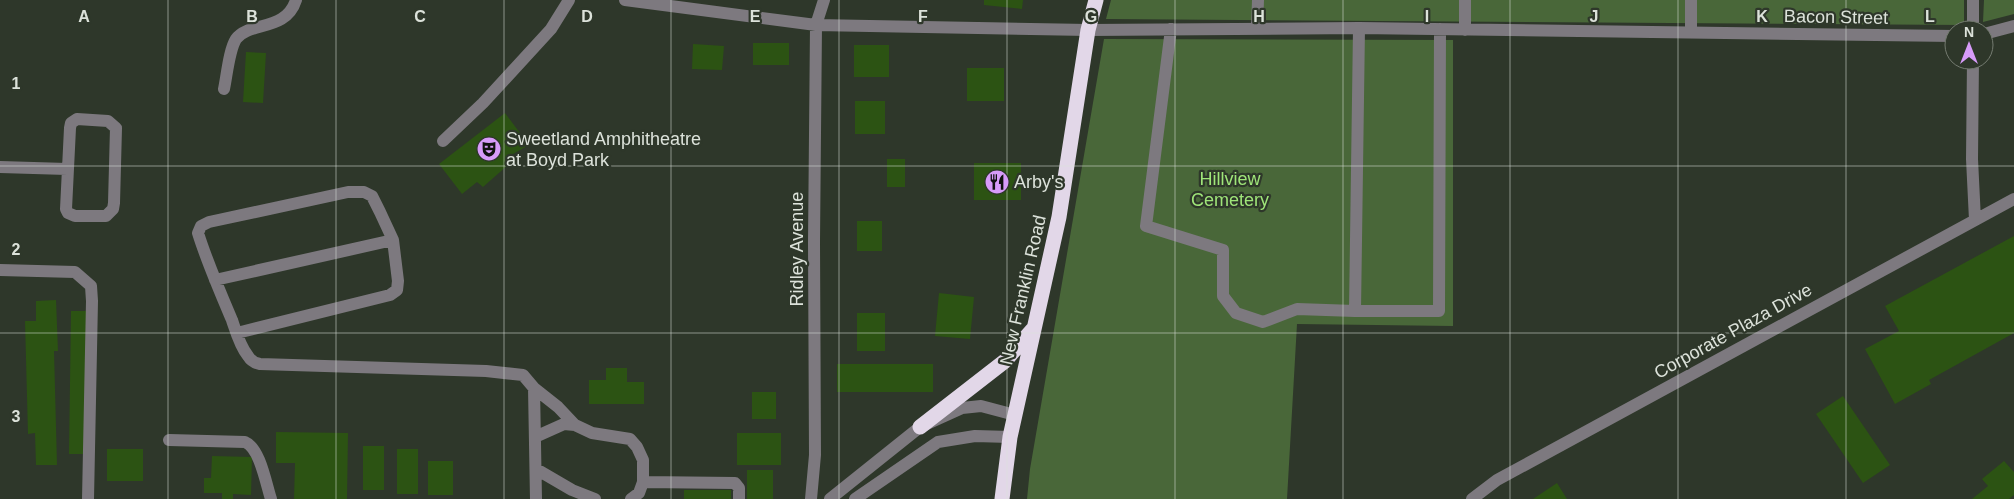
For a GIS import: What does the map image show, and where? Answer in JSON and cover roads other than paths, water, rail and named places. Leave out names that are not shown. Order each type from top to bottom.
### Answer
[{"type":"highway","name":"New Franklin Road","points":[[1002,499],[1010,437],[1059,217],[1088,30],[1096,0]]},
{"type":"highway","points":[[920,428],[1005,361],[1035,327]]},
{"type":"street","points":[[224,89],[233,46],[237,38],[245,32],[281,19],[290,11],[296,0]]},
{"type":"street","points":[[443,141],[483,103],[551,29],[569,0]]},
{"type":"street","name":"Bacon Street","points":[[625,0],[816,25],[1088,30],[1359,28],[1944,36]]},
{"type":"street","name":"Ridley Avenue","points":[[811,499],[815,455],[816,25],[824,0]]},
{"type":"street","points":[[1257,29],[1258,0]]},
{"type":"street","points":[[1466,0],[1466,30]]},
{"type":"street","points":[[1691,0],[1691,33]]},
{"type":"street","points":[[1973,0],[1973,20]]},
{"type":"street","points":[[1994,31],[2014,26]]},
{"type":"street","points":[[1355,311],[1359,28]]},
{"type":"street","points":[[1171,30],[1146,226],[1224,250],[1224,296],[1236,313],[1263,322],[1297,309],[1439,311],[1440,29]]},
{"type":"street","points":[[1973,70],[1972,159],[1975,220]]},
{"type":"street","points":[[74,120],[108,121],[112,123],[116,128],[116,132],[114,203],[111,212],[106,216],[75,216],[68,213],[67,169],[70,128],[74,120]]},
{"type":"street","points":[[0,167],[67,169]]},
{"type":"street","points":[[237,332],[390,295],[397,290],[398,281],[393,240],[372,196],[364,192],[348,192],[209,222],[201,226],[198,233],[246,355],[253,362],[260,364],[510,372],[523,375],[534,388],[558,406],[575,425]]},
{"type":"street","name":"Corporate Plaza Drive","points":[[1472,499],[1496,480],[2014,199]]},
{"type":"street","points":[[215,280],[393,240]]},
{"type":"street","points":[[0,270],[75,272],[91,286],[88,499]]},
{"type":"street","points":[[534,388],[536,499]]},
{"type":"street","points":[[830,499],[920,428],[962,408],[981,406],[1015,415]]},
{"type":"street","points":[[535,437],[564,424],[575,425],[592,433],[630,439],[637,447],[642,460],[643,482],[639,493],[631,499]]},
{"type":"street","points":[[855,499],[938,442],[975,436],[1010,437]]},
{"type":"street","points":[[169,440],[245,442],[251,444],[256,453],[271,499]]},
{"type":"street","points":[[536,469],[572,490],[595,499]]},
{"type":"street","points":[[643,482],[735,483],[740,488],[739,499]]},
{"type":"place","name":"Sweetland Amphitheatre at Boyd Park","points":[[489,149]]},
{"type":"place","name":"Arby's","points":[[997,182]]},
{"type":"park label","name":"Hillview Cemetery","points":[[1230,189]]}]
